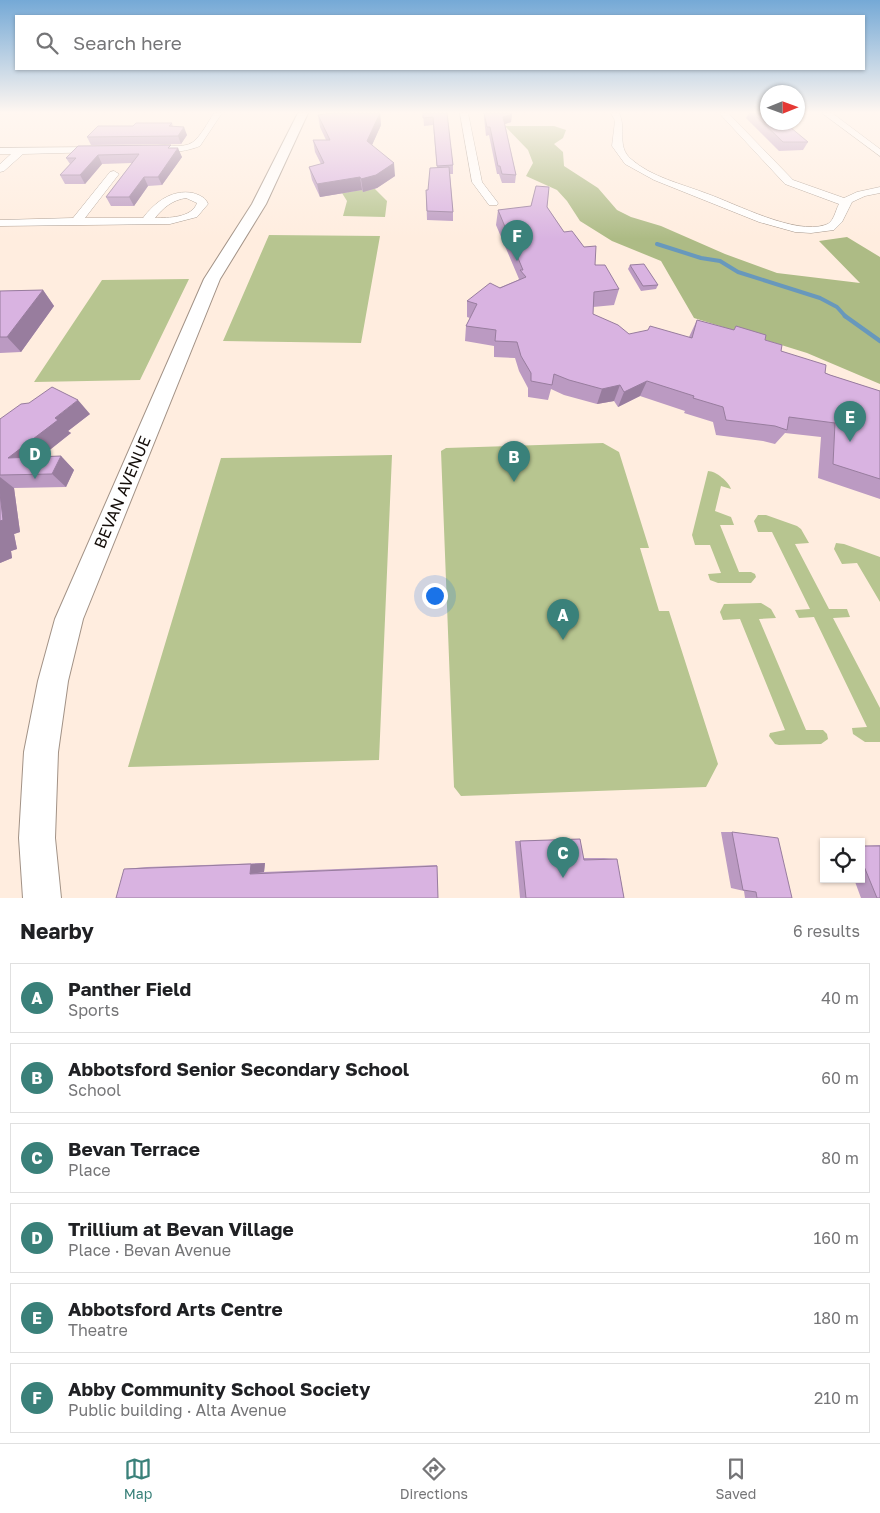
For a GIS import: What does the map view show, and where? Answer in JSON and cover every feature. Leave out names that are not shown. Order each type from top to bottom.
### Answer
[{"type":"street","points":[[0,169],[15,155]]},
{"type":"street","name":"BEVAN AVENUE","points":[[42,898],[37,838],[41,752],[53,681],[68,619],[212,279],[259,204],[283,155]]},
{"type":"street","points":[[472,155],[477,182],[493,203]]},
{"type":"street","points":[[622,155],[629,163],[656,178],[759,217],[795,228],[825,229],[833,226],[837,222],[845,202]]},
{"type":"street","points":[[764,155],[790,182],[845,202],[868,192],[880,190]]},
{"type":"street","points":[[76,222],[114,174]]},
{"type":"street","points":[[0,223],[146,221]]},
{"type":"green space","points":[[530,155],[563,155],[564,166],[598,188],[617,210],[777,273],[860,283],[819,241],[847,237],[880,257],[880,384],[807,353],[694,318],[661,261],[612,241],[580,221],[557,190],[526,176],[533,163]]},
{"type":"green space","points":[[374,188],[387,201],[385,217],[343,216],[347,201],[342,193]]},
{"type":"green space","points":[[269,235],[380,236],[361,343],[223,341]]},
{"type":"green space","points":[[189,279],[140,380],[34,382],[102,280]]},
{"type":"green space","points":[[603,443],[619,452],[649,548],[640,548],[659,611],[669,611],[718,764],[706,787],[461,796],[454,787],[441,451],[446,448]]},
{"type":"green space","points":[[392,455],[379,760],[128,767],[221,458]]},
{"type":"green space","points":[[708,471],[722,477],[731,489],[721,486],[715,511],[731,517],[734,525],[720,525],[739,572],[755,574],[756,577],[751,583],[718,583],[710,580],[708,574],[721,573],[710,545],[695,545],[692,535]]},
{"type":"green space","points":[[758,515],[766,515],[801,529],[809,543],[795,544],[829,609],[847,609],[850,617],[833,618],[880,708],[880,742],[865,742],[853,734],[852,728],[867,727],[814,617],[799,618],[795,610],[810,609],[772,532],[758,532],[754,521]]},
{"type":"green space","points":[[836,543],[880,557],[880,602],[857,563],[842,564],[834,549]]},
{"type":"green space","points":[[761,603],[771,609],[776,618],[759,619],[806,730],[823,730],[827,734],[828,739],[821,744],[779,745],[775,744],[769,736],[770,733],[785,730],[740,619],[723,620],[720,612],[724,604]]},
{"type":"building","points":[[69,155],[102,155],[98,155],[80,175],[60,175],[76,158],[66,158]]},
{"type":"building","points":[[138,155],[173,155],[158,177],[144,177],[129,197],[106,197]]},
{"type":"building","points":[[320,155],[384,155],[394,163],[376,175],[361,179],[360,177],[317,184],[309,167],[324,163]]},
{"type":"building","points":[[436,155],[452,155],[453,165],[437,166]]},
{"type":"building","points":[[496,155],[511,155],[516,175],[502,174],[500,166],[498,166]]},
{"type":"building","points":[[449,167],[453,212],[427,211],[426,190],[428,190],[430,168]]},
{"type":"building","points":[[536,186],[549,187],[547,207],[564,232],[572,231],[584,247],[596,246],[595,265],[605,265],[619,289],[594,292],[593,314],[618,325],[629,334],[648,330],[650,326],[692,338],[697,320],[734,330],[736,326],[766,335],[765,340],[782,345],[781,351],[826,365],[825,373],[880,391],[880,479],[833,464],[835,423],[789,417],[787,430],[775,426],[726,420],[723,407],[647,381],[624,392],[620,385],[602,389],[554,374],[552,385],[531,381],[531,373],[521,356],[517,342],[495,341],[496,330],[466,326],[477,304],[467,301],[490,283],[500,288],[526,277],[520,270],[523,270],[498,210],[531,206]]},
{"type":"building","points":[[644,264],[658,285],[643,286],[630,265]]},
{"type":"building","points":[[43,290],[7,337],[0,337],[0,291]]},
{"type":"building","points":[[52,387],[78,400],[55,418],[58,420],[8,458],[61,456],[52,474],[0,475],[0,419],[21,404],[29,403]]},
{"type":"building","points":[[0,493],[3,520],[0,521]]},
{"type":"building","points":[[732,832],[778,838],[792,898],[757,898],[756,892],[743,890]]},
{"type":"building","points":[[580,839],[584,860],[617,859],[624,898],[526,898],[520,841]]},
{"type":"building","points":[[865,846],[880,846],[880,898],[877,898],[865,869]]},
{"type":"building","points":[[251,864],[250,874],[437,866],[438,898],[116,898],[124,869]]},
{"type":"waterway","points":[[657,244],[701,258],[720,261],[738,272],[820,298],[837,307],[845,316]]},
{"type":"waterway","points":[[845,316],[880,341]]},
{"type":"place","name":"Abby Community School Society","points":[[517,261]]},
{"type":"place","name":"Abbotsford Arts Centre","points":[[850,442]]},
{"type":"place","name":"Trillium at Bevan Village","points":[[35,479]]},
{"type":"place","name":"Abbotsford Senior Secondary School","points":[[514,482]]},
{"type":"place","name":"Panther Field","points":[[563,640]]},
{"type":"place","name":"Bevan Terrace","points":[[563,878]]}]
